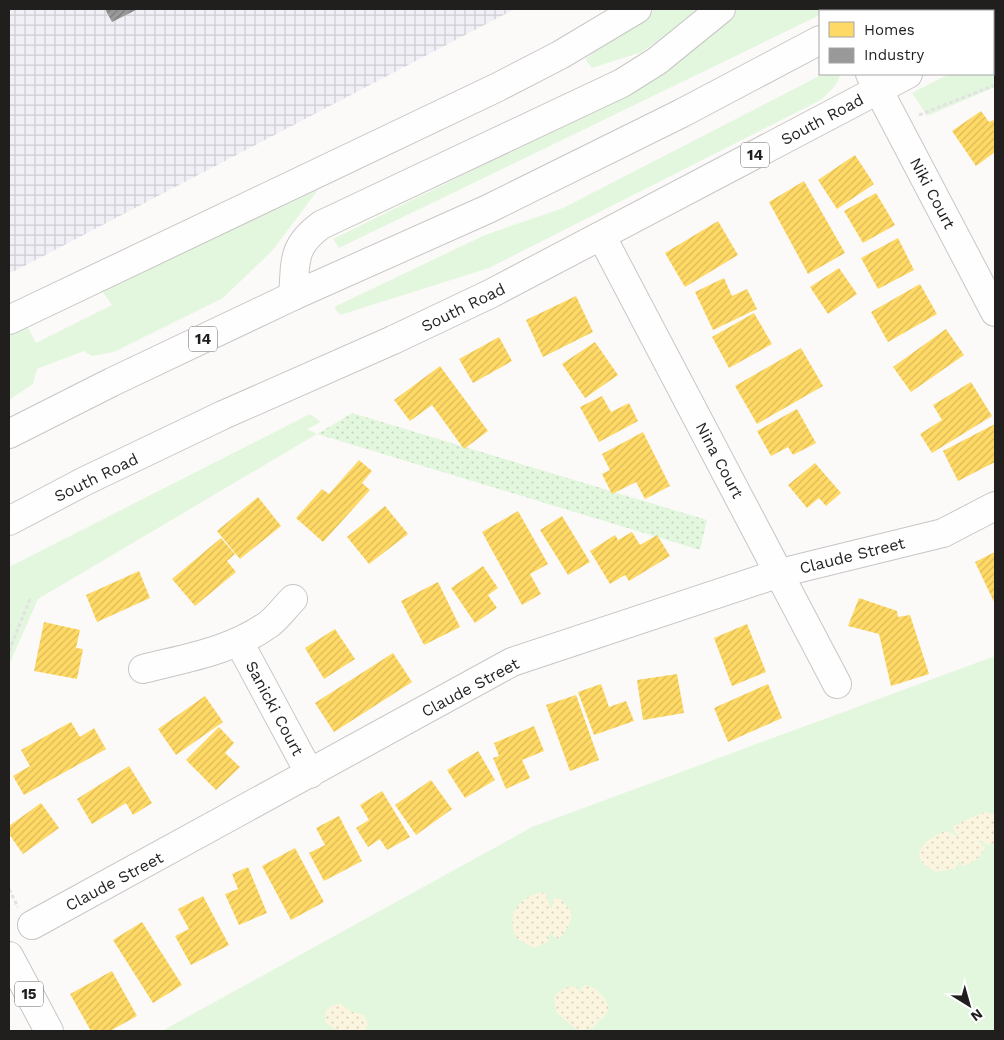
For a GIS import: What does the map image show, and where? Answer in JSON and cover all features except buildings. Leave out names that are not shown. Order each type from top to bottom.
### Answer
[{"type":"main road","points":[[9,320],[498,87],[560,55],[637,9]]},
{"type":"main road","points":[[293,296],[297,251],[304,239],[321,225],[622,83],[685,40],[721,9]]},
{"type":"main road","name":"14","points":[[9,434],[112,382],[293,296],[488,209],[682,113],[819,41]]},
{"type":"main road","name":"South Road","points":[[9,521],[85,481],[223,416],[417,329],[602,237],[874,82],[904,75]]},
{"type":"main road","name":"Niki Court","points":[[874,82],[995,312]]},
{"type":"main road","name":"Nina Court","points":[[602,237],[837,684]]},
{"type":"main road","name":"Claude Street","points":[[32,925],[512,662],[780,573],[943,533],[995,506]]},
{"type":"main road","name":"Sanicki Court","points":[[143,669],[210,652],[239,642],[270,623],[293,599]]},
{"type":"main road","name":"Sanicki Court","points":[[239,642],[310,774]]},
{"type":"main road","name":"15","points":[[9,956],[49,1031]]},
{"type":"path","points":[[918,116],[995,85]]},
{"type":"path","points":[[9,652],[30,598]]},
{"type":"shaded area","points":[[9,9],[515,9],[9,274]]},
{"type":"green space","points":[[652,9],[702,9],[642,52],[592,68],[585,59]]},
{"type":"green space","points":[[734,9],[832,9],[819,10],[819,15],[339,248],[333,239],[647,84],[689,51]]},
{"type":"green space","points":[[994,50],[995,87],[927,116],[912,93],[947,75],[994,75]]},
{"type":"green space","points":[[821,75],[840,75],[835,86],[821,100],[489,268],[340,315],[334,307],[485,235],[563,208]]},
{"type":"green space","points":[[318,190],[272,251],[223,298],[114,352],[92,356],[84,351],[37,369],[33,384],[9,400],[9,336],[26,324],[36,343],[112,305],[102,291]]},
{"type":"green space","points":[[352,413],[707,520],[700,550],[317,434]]},
{"type":"green space","points":[[310,414],[321,422],[307,429],[317,434],[38,599],[9,665],[9,567]]},
{"type":"green space","points":[[995,656],[995,1031],[162,1031],[532,827]]},
{"type":"sand","points":[[984,812],[995,814],[995,842],[988,845],[980,840],[979,842],[985,848],[976,860],[962,866],[959,860],[957,868],[936,872],[921,861],[919,854],[921,849],[937,834],[946,831],[959,837],[953,826]]},
{"type":"sand","points":[[541,892],[546,894],[551,909],[555,898],[561,899],[572,912],[569,924],[560,937],[557,939],[549,932],[548,942],[534,948],[517,939],[512,923],[513,916],[520,903]]},
{"type":"sand","points":[[585,985],[601,994],[609,1009],[603,1019],[600,1020],[595,1013],[599,1021],[593,1028],[578,1031],[556,1012],[554,997],[567,987],[577,987],[580,994],[582,987]]},
{"type":"sand","points":[[341,1004],[350,1011],[364,1015],[368,1024],[365,1031],[338,1030],[325,1021],[326,1010],[333,1005]]}]
